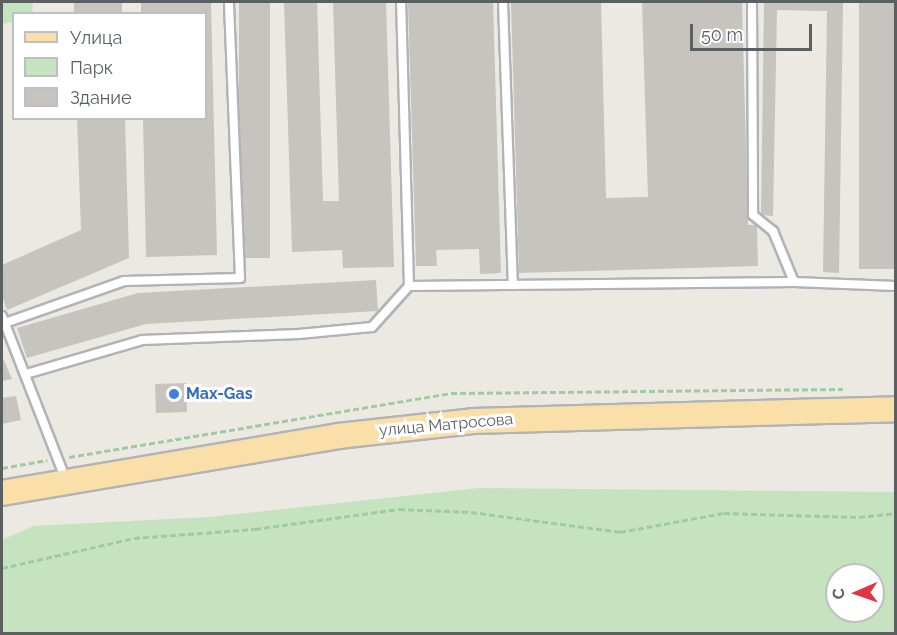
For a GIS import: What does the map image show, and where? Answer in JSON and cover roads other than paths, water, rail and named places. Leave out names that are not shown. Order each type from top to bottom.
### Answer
[{"type":"main road","name":"улица Матросова","points":[[2,493],[338,436],[473,421],[896,409]]},
{"type":"lane","points":[[67,482],[3,319],[124,281],[240,278],[229,2]]},
{"type":"lane","points":[[26,374],[142,340],[299,334],[372,327],[409,286],[401,2]]},
{"type":"lane","points":[[503,2],[513,285]]},
{"type":"lane","points":[[752,2],[753,214],[773,231],[794,282]]},
{"type":"lane","points":[[409,286],[794,282],[896,286]]},
{"type":"place","name":"Max-Gas","points":[[174,394]]}]
